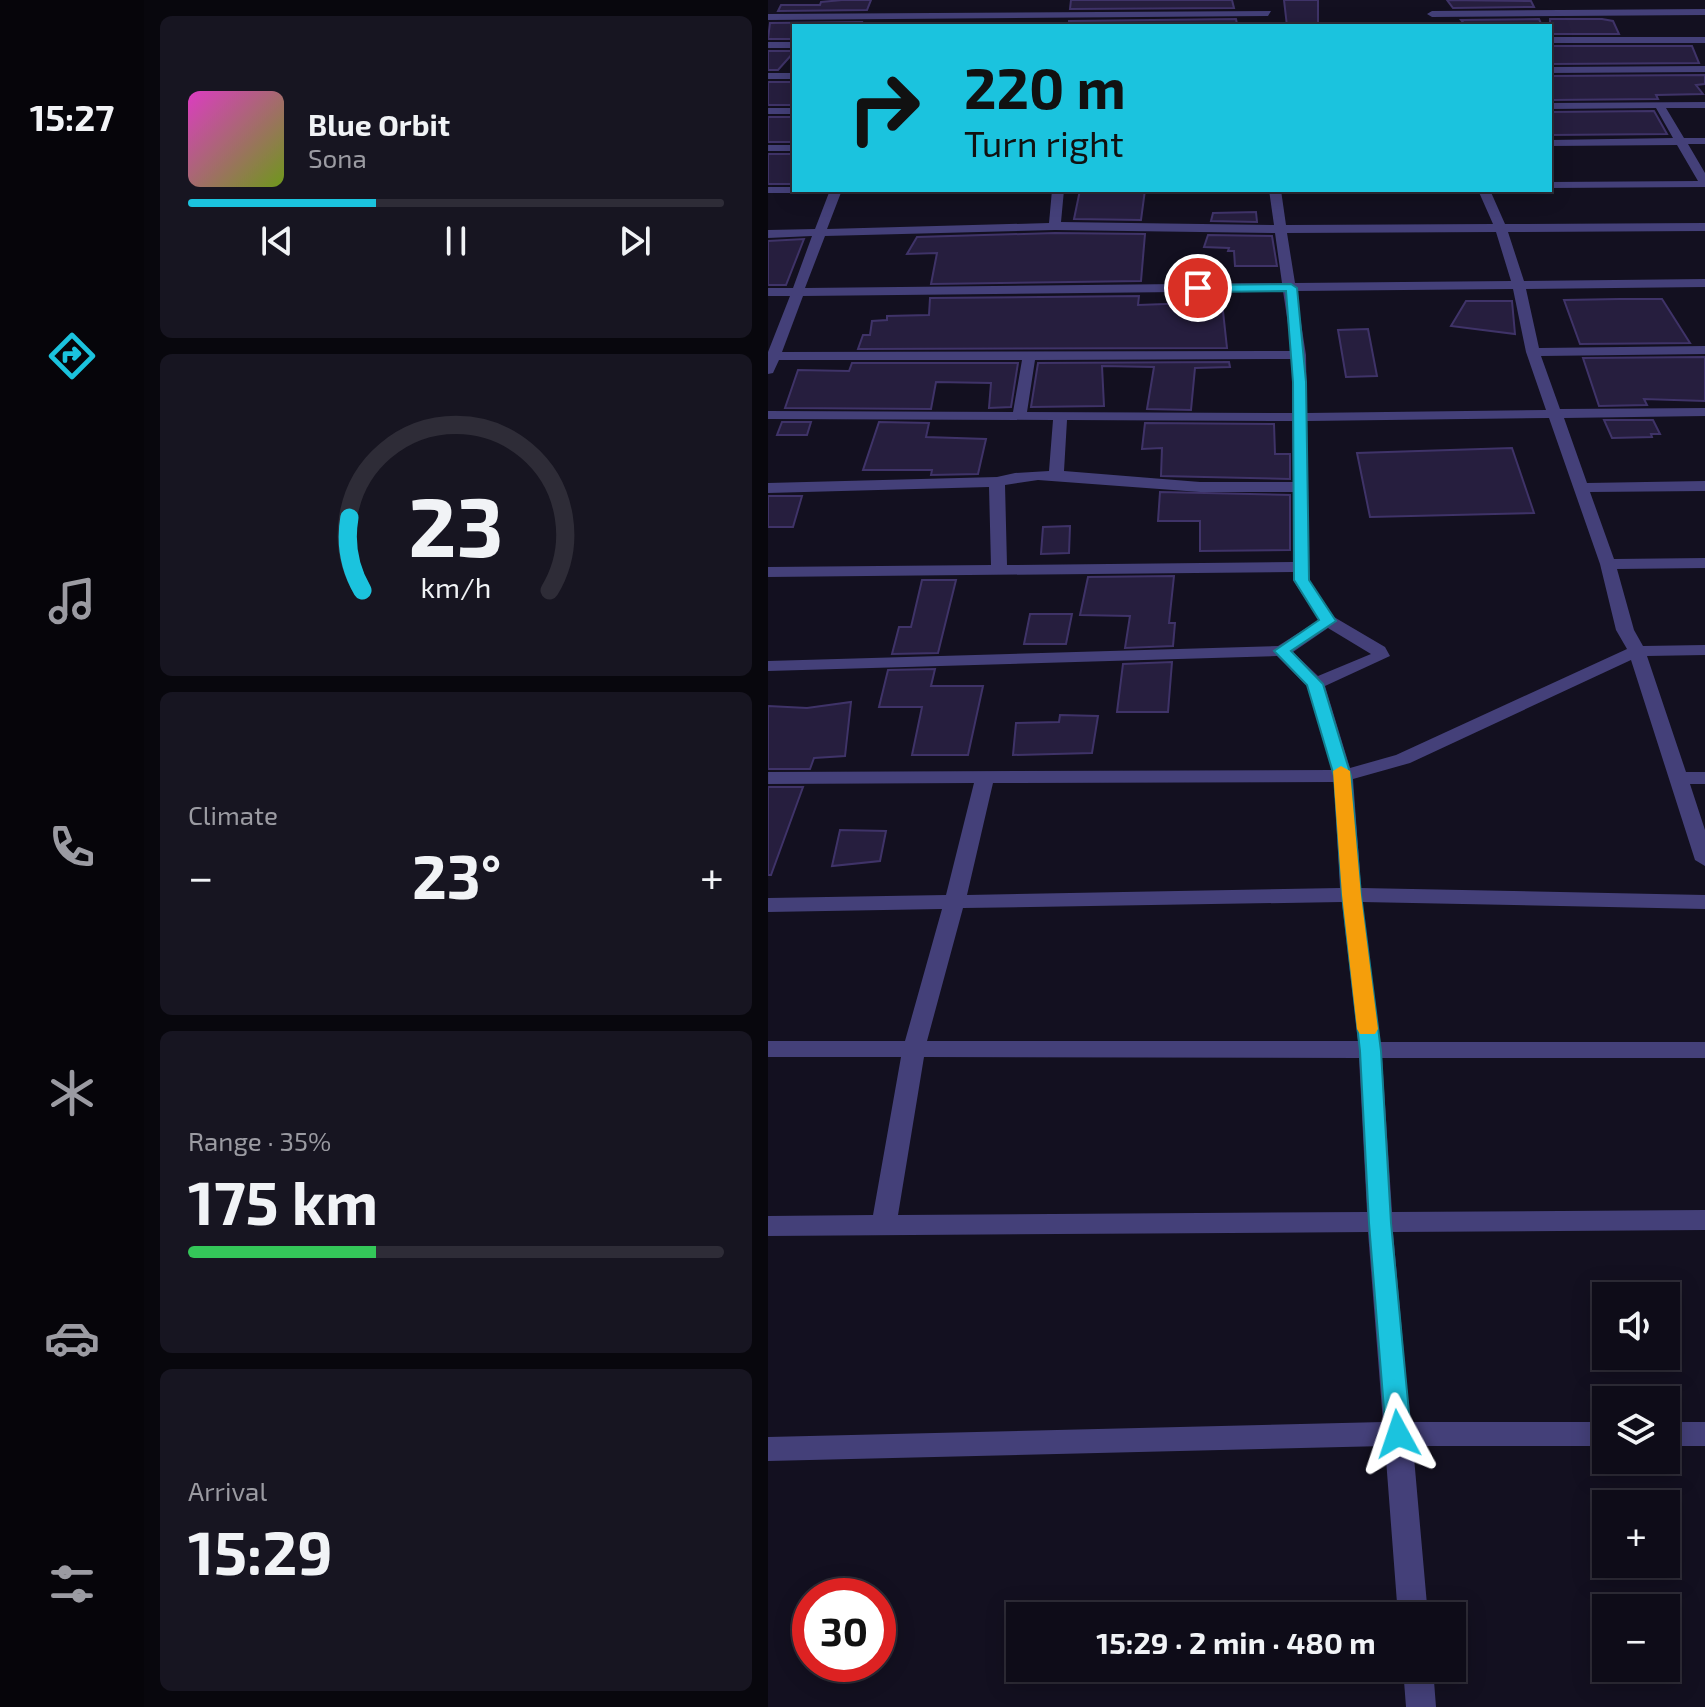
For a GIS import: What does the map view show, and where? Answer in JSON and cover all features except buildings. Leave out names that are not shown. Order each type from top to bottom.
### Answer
[{"type":"street","points":[[902,22],[909,0]]},
{"type":"street","points":[[1267,0],[1268,13],[1275,24]]},
{"type":"street","points":[[1428,0],[1439,24]]},
{"type":"street","points":[[1603,0],[1623,26]]},
{"type":"street","points":[[1552,40],[1705,12]]},
{"type":"street","points":[[768,17],[902,22],[1088,14],[1268,13]]},
{"type":"street","points":[[1088,14],[1088,24]]},
{"type":"street","points":[[1432,14],[1623,26],[1705,40]]},
{"type":"street","points":[[768,45],[792,45]]},
{"type":"street","points":[[1552,70],[1705,69]]},
{"type":"street","points":[[768,76],[792,76]]},
{"type":"street","points":[[1552,185],[1705,184],[1659,105]]},
{"type":"street","points":[[1552,106],[1705,105]]},
{"type":"street","points":[[768,111],[792,111]]},
{"type":"street","points":[[1552,143],[1705,141]]},
{"type":"street","points":[[768,148],[792,148]]},
{"type":"street","points":[[768,190],[792,190]]},
{"type":"street","points":[[768,370],[835,192]]},
{"type":"street","points":[[1055,226],[1058,192]]},
{"type":"street","points":[[1275,192],[1299,355],[1301,580],[1328,621],[1379,651],[1381,656],[1315,684]]},
{"type":"street","points":[[1485,192],[1501,228],[1519,285],[1533,352],[1608,564],[1625,630],[1637,651],[1705,860]]},
{"type":"street","points":[[768,234],[1055,226],[1282,229],[1705,227]]},
{"type":"street","points":[[768,292],[1705,283]]},
{"type":"street","points":[[1533,352],[1705,350]]},
{"type":"street","points":[[771,356],[1299,355]]},
{"type":"street","points":[[1019,417],[1029,356]]},
{"type":"street","points":[[768,415],[1301,417],[1705,412]]},
{"type":"street","points":[[1056,476],[1060,417]]},
{"type":"street","points":[[768,488],[997,482],[1019,477],[1056,476],[1199,487],[1298,487]]},
{"type":"street","points":[[997,482],[999,569]]},
{"type":"street","points":[[1581,488],[1705,486]]},
{"type":"street","points":[[1608,564],[1705,563]]},
{"type":"street","points":[[768,572],[1302,567]]},
{"type":"street","points":[[768,666],[1282,651],[1328,621]]},
{"type":"street","points":[[768,778],[1343,776],[1403,759],[1637,651],[1705,650]]},
{"type":"street","points":[[1282,651],[1315,684],[1343,776],[1351,895],[1370,1051],[1380,1223],[1412,1602]]},
{"type":"street","points":[[884,1225],[914,1049],[985,776]]},
{"type":"street","points":[[1678,778],[1705,778]]},
{"type":"street","points":[[768,905],[1351,895],[1705,902]]},
{"type":"street","points":[[768,1049],[1705,1050]]},
{"type":"street","points":[[768,1226],[1705,1220]]},
{"type":"street","points":[[768,1449],[1398,1434],[1592,1434]]},
{"type":"street","points":[[1680,1434],[1705,1434]]},
{"type":"street","points":[[1419,1682],[1421,1707]]},
{"type":"slow traffic","points":[[1341,771],[1351,895],[1368,1029]]},
{"type":"route","points":[[1198,288],[1291,288],[1300,382],[1298,487],[1301,580],[1328,621],[1282,651],[1315,684],[1343,776],[1351,895],[1370,1051],[1380,1223],[1398,1434]]}]
